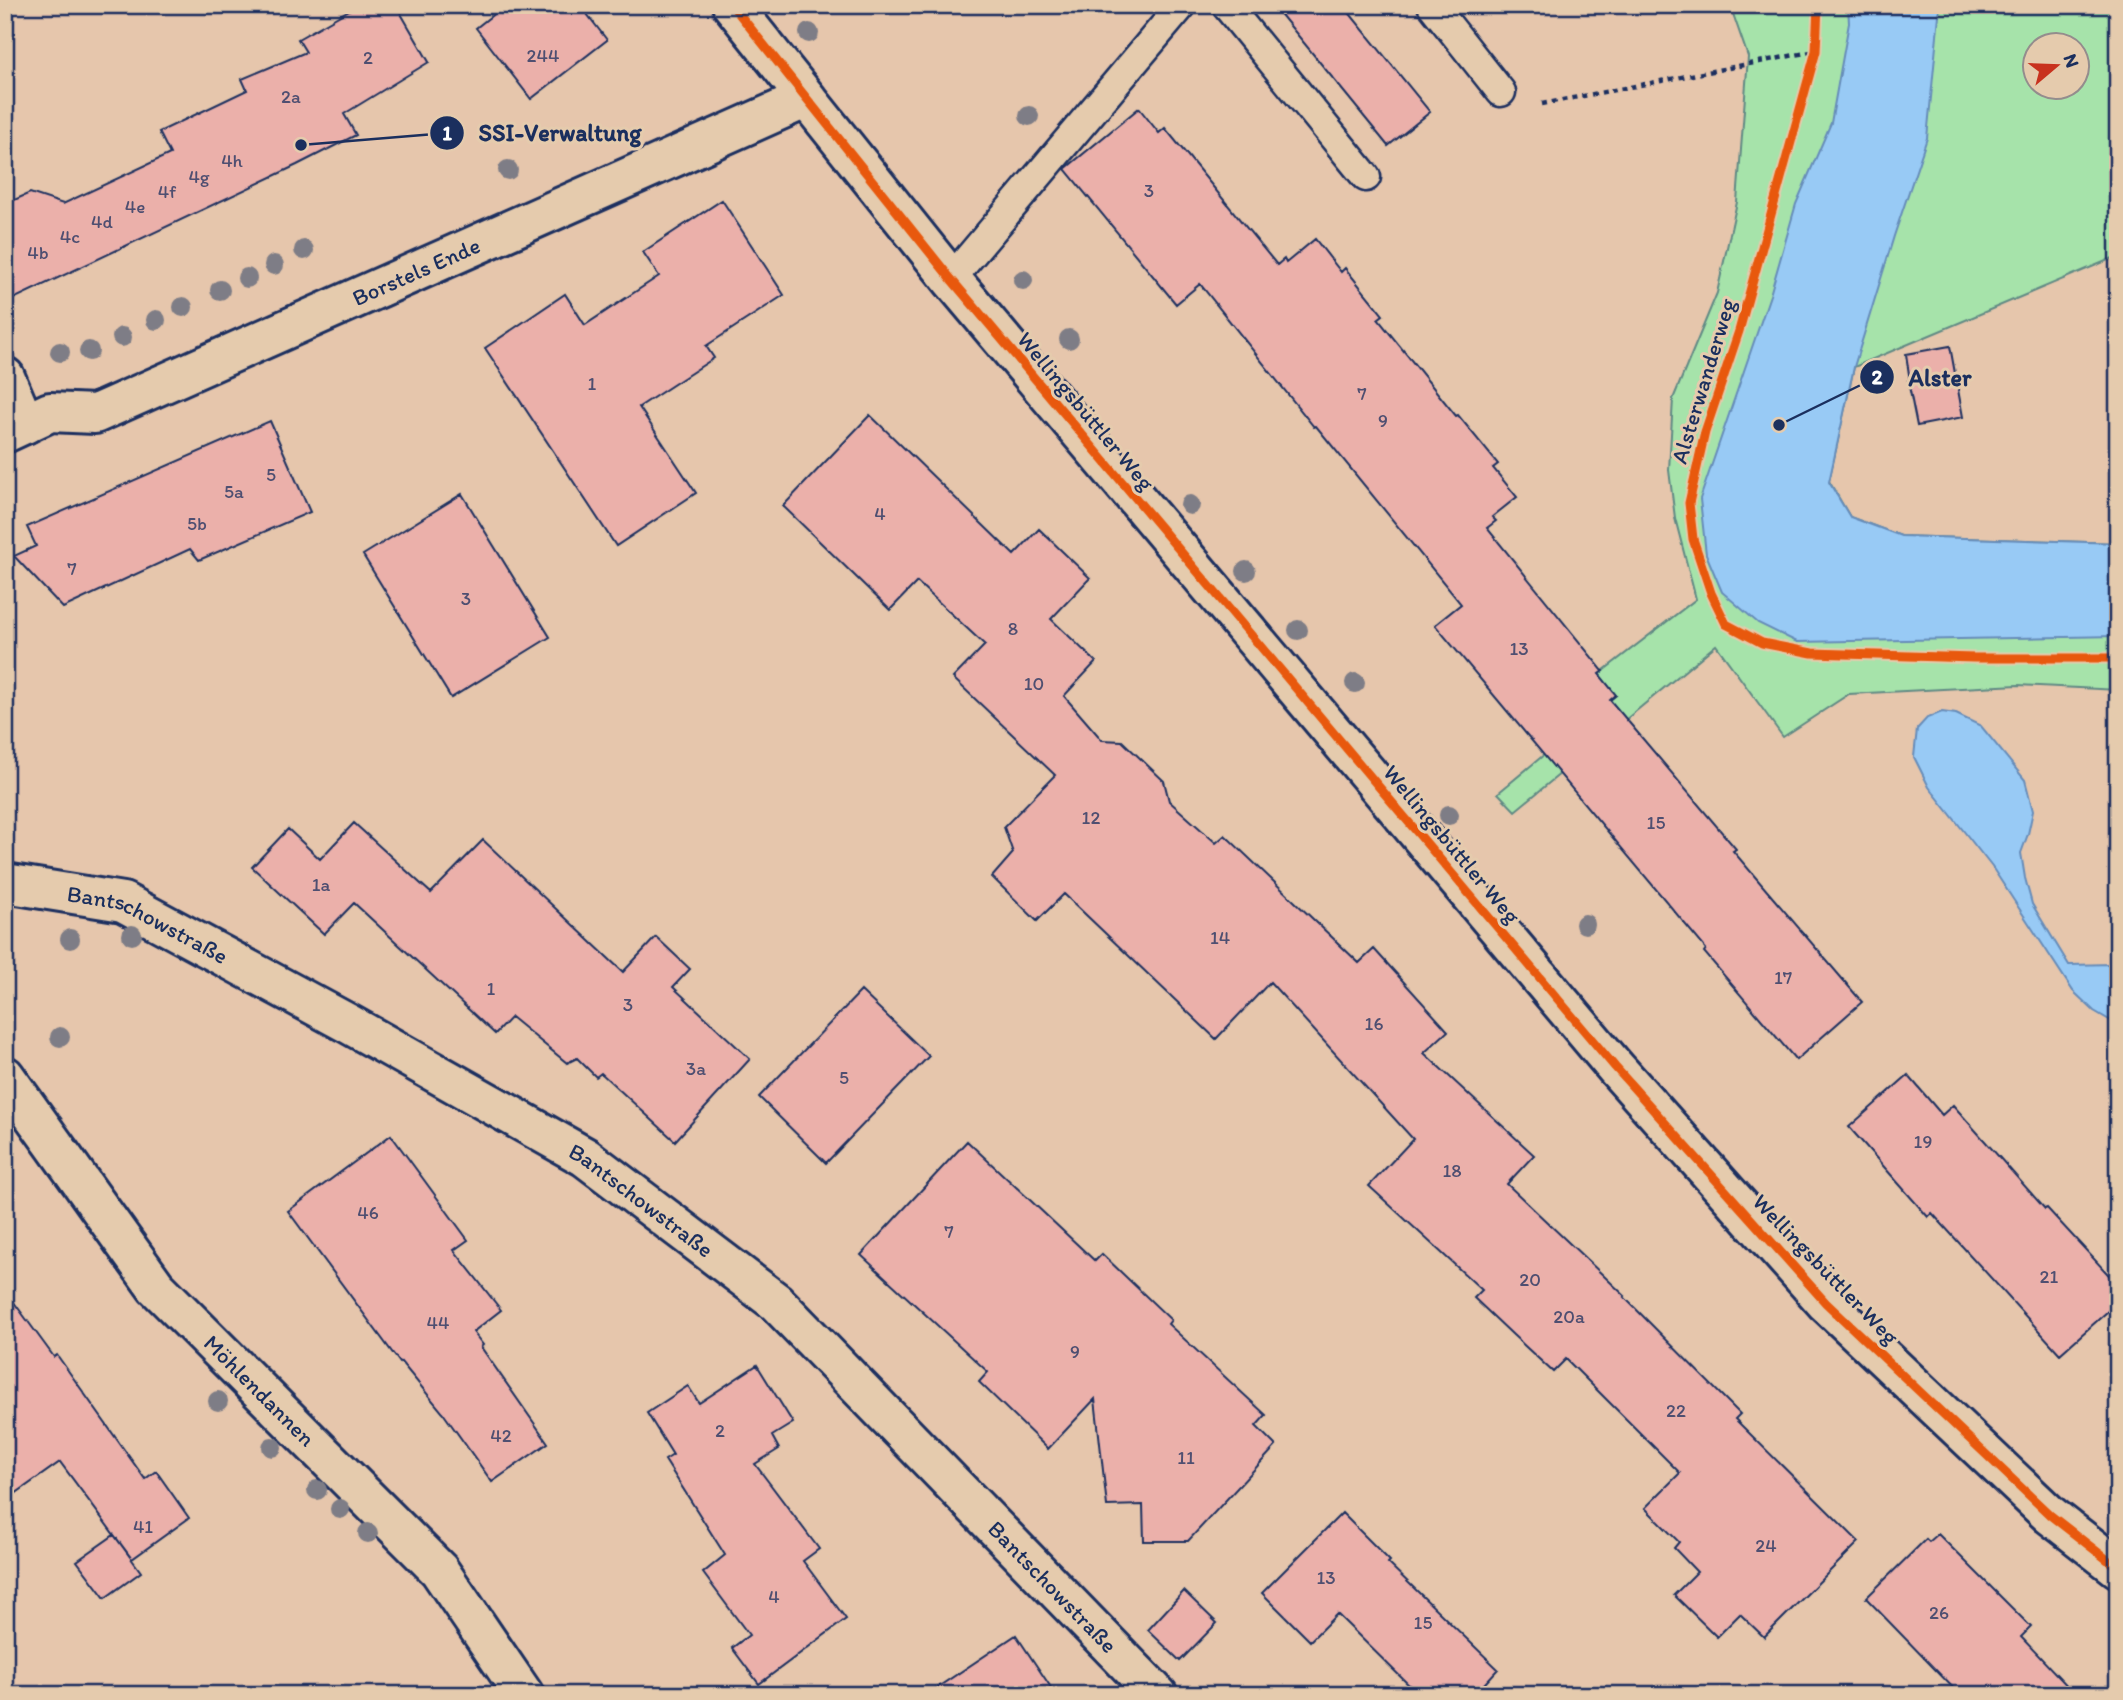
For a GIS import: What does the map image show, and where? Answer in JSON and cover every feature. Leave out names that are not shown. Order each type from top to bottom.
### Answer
[{"type":"street","name":"Wellingsbüttler Weg","points":[[732,5],[951,279],[1615,1067],[1826,1303],[2050,1515],[2118,1568]]},
{"type":"street","name":"Borstels Ende","points":[[5,377],[15,429],[50,412],[95,414],[805,99]]},
{"type":"street","name":"Bantschowstraße","points":[[5,883],[123,902],[349,1024],[585,1157],[776,1303],[1158,1695]]},
{"type":"street","name":"Möhlendannen","points":[[5,1076],[156,1287],[439,1570],[524,1695]]},
{"type":"lane","points":[[951,279],[1182,5]]},
{"type":"lane","points":[[1226,5],[1366,177]]},
{"type":"lane","points":[[1432,5],[1501,92]]},
{"type":"path","points":[[1501,92],[1543,104],[1816,51]]},
{"type":"green space","points":[[1728,5],[2118,5],[2118,256],[1854,367],[1829,481],[1850,517],[1901,536],[2118,543],[2118,690],[2018,685],[1849,694],[1783,737],[1716,645],[1515,811],[1498,793],[1616,695],[1599,674],[1696,599],[1675,518],[1669,470],[1673,399],[1717,293],[1737,202],[1748,57]]},
{"type":"water","points":[[1848,5],[1940,5],[1927,138],[1854,367],[1829,482],[1850,517],[1901,536],[2118,543],[2118,636],[1797,642],[1758,623],[1722,592],[1706,554],[1700,499],[1770,295],[1796,204],[1831,123],[1849,23]]},
{"type":"water","points":[[1942,712],[1956,714],[1981,726],[2025,780],[2033,811],[2021,853],[2032,904],[2069,965],[2118,966],[2118,1025],[2094,1011],[2073,991],[1992,867],[1929,787],[1914,757],[1917,729],[1927,718]]},
{"type":"building","points":[[358,5],[396,5],[429,62],[344,114],[356,135],[5,303],[5,204],[30,193],[63,204],[170,154],[159,132],[247,90],[242,79],[306,52],[298,39]]},
{"type":"building","points":[[505,5],[580,5],[607,40],[531,99],[476,28]]},
{"type":"building","points":[[1273,5],[1343,5],[1430,112],[1388,146]]},
{"type":"building","points":[[1139,108],[1159,133],[1165,128],[1277,265],[1284,259],[1286,263],[1315,239],[1341,272],[1345,268],[1383,315],[1378,319],[1498,464],[1493,468],[1517,497],[1492,517],[1496,521],[1487,528],[1603,671],[1599,674],[1616,695],[1610,700],[1736,849],[1733,851],[1862,1002],[1796,1060],[1435,625],[1461,604],[1200,284],[1176,304],[1065,169]]},
{"type":"building","points":[[722,200],[784,295],[706,346],[714,358],[639,407],[696,493],[616,546],[485,348],[565,294],[585,325],[659,276],[643,252]]},
{"type":"building","points":[[1950,346],[1963,417],[1917,426],[1908,381],[1906,354]]},
{"type":"building","points":[[870,415],[1014,555],[1039,529],[1090,578],[1051,619],[1096,662],[1064,696],[1102,740],[1122,741],[1164,781],[1169,801],[1216,843],[1225,835],[1359,963],[1374,949],[1448,1031],[1424,1053],[1534,1155],[1507,1184],[1625,1296],[1740,1414],[1735,1419],[1859,1542],[1764,1637],[1740,1614],[1717,1637],[1674,1595],[1697,1572],[1674,1548],[1679,1542],[1645,1508],[1680,1473],[1566,1359],[1553,1372],[1474,1298],[1482,1290],[1369,1186],[1413,1139],[1270,982],[1216,1039],[1064,894],[1037,921],[992,877],[1013,853],[1004,827],[1055,775],[953,678],[985,645],[917,582],[890,610],[783,506]]},
{"type":"building","points":[[270,421],[310,512],[199,560],[190,549],[63,608],[14,556],[36,546],[27,527]]},
{"type":"building","points":[[462,494],[550,637],[451,698],[363,555]]},
{"type":"building","points":[[354,823],[431,893],[483,840],[623,972],[656,937],[690,969],[673,987],[750,1059],[675,1141],[601,1073],[596,1077],[577,1058],[567,1063],[511,1017],[495,1034],[354,903],[324,934],[252,867],[288,829],[320,859]]},
{"type":"building","points":[[861,991],[929,1056],[826,1163],[759,1097]]},
{"type":"building","points":[[1908,1075],[1942,1115],[1953,1105],[2045,1209],[2047,1208],[2118,1285],[2118,1302],[2060,1354],[1932,1213],[1928,1217],[1849,1127]]},
{"type":"building","points":[[391,1135],[468,1240],[454,1250],[501,1310],[473,1332],[548,1443],[492,1482],[443,1413],[400,1363],[288,1211]]},
{"type":"building","points":[[967,1141],[1095,1261],[1102,1254],[1171,1320],[1168,1324],[1266,1415],[1256,1426],[1276,1446],[1188,1541],[1144,1541],[1143,1505],[1107,1506],[1095,1399],[1048,1449],[979,1382],[988,1372],[861,1255]]},
{"type":"building","points":[[5,1290],[54,1357],[57,1355],[145,1479],[156,1471],[189,1518],[132,1559],[60,1462],[5,1501]]},
{"type":"building","points":[[757,1365],[793,1423],[772,1436],[779,1449],[755,1464],[819,1549],[803,1561],[846,1619],[759,1684],[732,1648],[749,1635],[703,1573],[725,1555],[665,1460],[673,1455],[647,1413],[688,1386],[699,1403]]},
{"type":"building","points":[[1342,1513],[1390,1561],[1388,1563],[1498,1669],[1474,1695],[1419,1695],[1337,1614],[1310,1641],[1262,1593]]},
{"type":"building","points":[[1938,1534],[2031,1627],[2021,1637],[2076,1695],[1960,1695],[1866,1598],[1926,1539],[1929,1542]]},
{"type":"building","points":[[114,1535],[141,1572],[105,1598],[77,1561]]},
{"type":"building","points":[[1184,1591],[1217,1623],[1180,1661],[1148,1630]]},
{"type":"building","points":[[1016,1635],[1056,1695],[926,1695]]},
{"type":"cycle path","points":[[732,5],[951,279],[1615,1067],[1826,1303],[2050,1515],[2118,1568]]},
{"type":"cycle path","name":"Alsterwanderweg","points":[[1818,5],[1816,51],[1739,331],[1705,432],[1689,503],[1693,539],[1711,593],[1726,624],[1762,643],[1812,653],[1974,658],[2118,658]]},
{"type":"place","name":"SSI-Verwaltung","points":[[301,145]]},
{"type":"place","name":"Alster","points":[[1779,425]]}]
